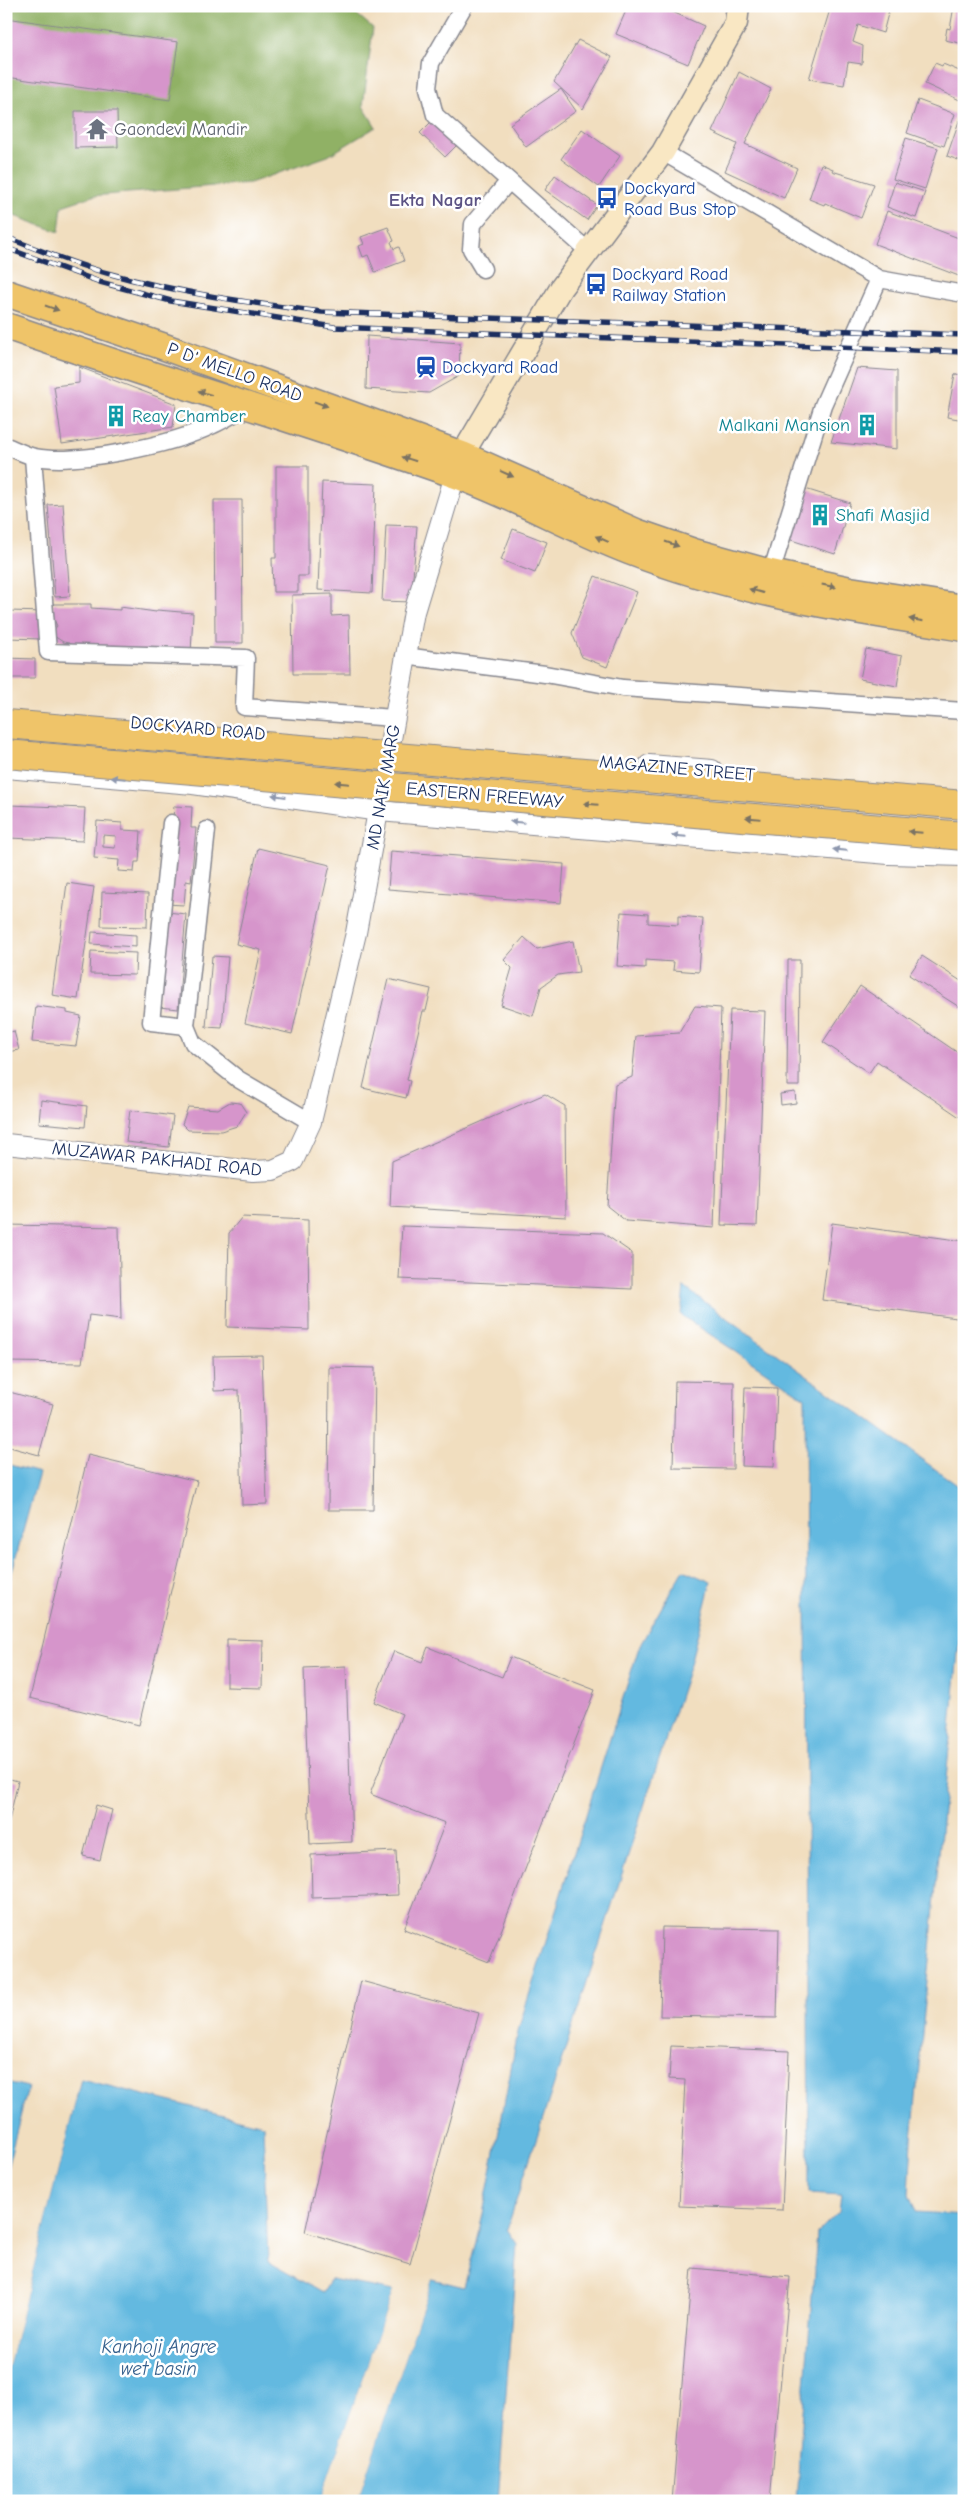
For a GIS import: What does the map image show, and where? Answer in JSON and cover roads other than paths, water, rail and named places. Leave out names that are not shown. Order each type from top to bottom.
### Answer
[{"type":"highway","name":"EASTERN FREEWAY","points":[[6,724],[964,805]]},
{"type":"highway","name":"EASTERN FREEWAY","points":[[6,754],[964,836]]},
{"type":"main road","points":[[459,464],[561,288],[587,250],[663,152],[736,23],[738,6]]},
{"type":"main road","name":"P D' MELLO ROAD","points":[[6,293],[251,378],[459,464]]},
{"type":"main road","name":"P D' MELLO ROAD","points":[[6,326],[246,407],[459,464]]},
{"type":"main road","points":[[459,464],[636,532],[694,552],[771,573],[850,590],[964,608]]},
{"type":"main road","points":[[459,464],[628,551],[689,572],[766,594],[846,610],[964,628]]},
{"type":"street","points":[[464,6],[431,63],[428,88],[435,115],[587,250]]},
{"type":"street","points":[[663,152],[879,279],[964,294]]},
{"type":"street","points":[[483,269],[470,248],[473,224],[509,181]]},
{"type":"street","points":[[771,573],[823,405],[879,279]]},
{"type":"street","points":[[6,446],[33,457],[68,460],[177,439],[213,426],[246,407],[251,378]]},
{"type":"street","points":[[33,457],[48,652],[246,658],[244,707],[394,718]]},
{"type":"street","name":"MD NAIK MARG","points":[[312,1122],[356,933],[379,811],[404,656],[414,612],[459,464]]},
{"type":"street","points":[[404,656],[545,674],[623,688],[964,711]]},
{"type":"street","name":"DOCKYARD ROAD","points":[[6,711],[390,745]]},
{"type":"street","name":"MAGAZINE STREET","points":[[390,745],[681,767],[964,794]]},
{"type":"street","points":[[6,768],[193,784],[379,811],[889,854],[964,856]]},
{"type":"street","points":[[171,823],[151,1022],[186,1026]]},
{"type":"street","points":[[207,830],[186,1026],[193,1043],[238,1079],[312,1122]]},
{"type":"street","name":"MUZAWAR PAKHADI ROAD","points":[[6,1144],[253,1171],[273,1170],[293,1161],[312,1122]]},
{"type":"water","points":[[684,1287],[964,1490],[964,1589],[912,2140],[909,2194],[916,2212],[964,2215],[964,2501],[796,2501],[817,2233],[839,2211],[841,2195],[809,2193],[805,1398],[681,1315]]},
{"type":"water","points":[[6,1464],[39,1473],[6,1593]]},
{"type":"water","points":[[683,1570],[711,1582],[690,1664],[507,2229],[517,2244],[498,2501],[357,2501],[432,2279],[464,2287],[482,2219],[519,2027],[639,1647]]},
{"type":"water","name":"Kanhoji Angre wet basin","points":[[81,2079],[263,2125],[268,2262],[323,2293],[331,2279],[393,2291],[320,2501],[6,2501],[6,2376]]},
{"type":"water","points":[[6,2082],[28,2087],[6,2172]]},
{"type":"railway","points":[[6,237],[82,265],[134,280],[214,297],[322,312],[964,335]]},
{"type":"railway","points":[[6,248],[100,282],[171,301],[334,327],[964,352]]},
{"type":"place","name":"Gaondevi Mandir","points":[[97,129]]},
{"type":"place","name":"Dockyard Road Bus Stop","points":[[607,198]]},
{"type":"place","name":"Dockyard Road Railway Station","points":[[596,284]]},
{"type":"place","name":"Dockyard Road","points":[[426,367]]},
{"type":"place","name":"Reay Chamber","points":[[116,416]]},
{"type":"place","name":"Malkani Mansion","points":[[867,425]]},
{"type":"place","name":"Shafi Masjid","points":[[820,515]]},
{"type":"district","name":"Ekta Nagar","points":[[435,199]]}]
